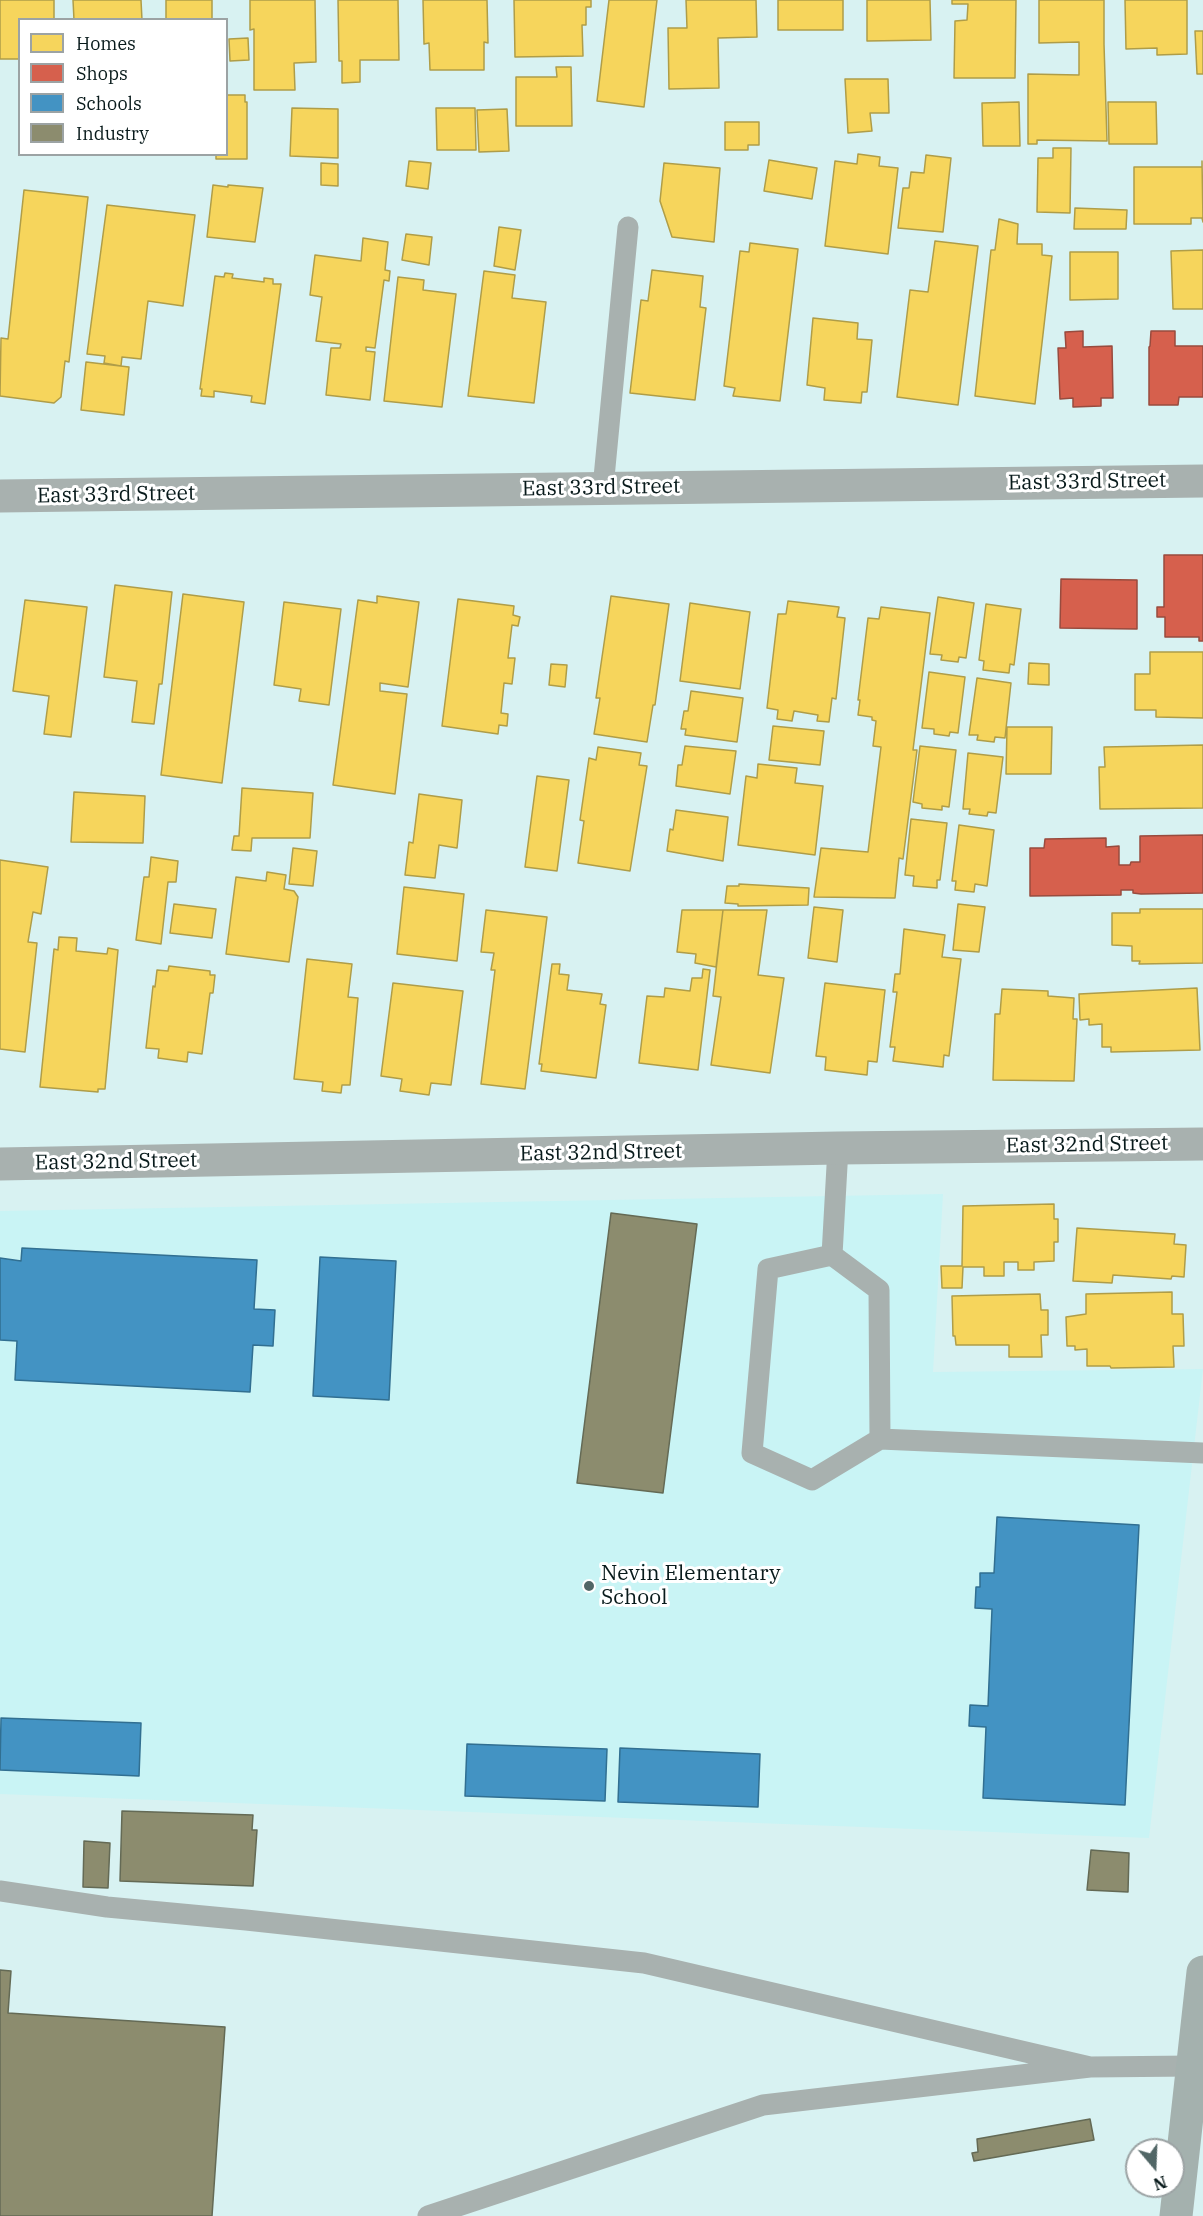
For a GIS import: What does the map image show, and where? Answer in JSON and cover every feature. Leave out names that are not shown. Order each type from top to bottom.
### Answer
[{"type":"street","name":"East 33rd Street","points":[[0,496],[1203,481]]},
{"type":"street","name":"East 32nd Street","points":[[0,1164],[838,1148],[1203,1144]]},
{"type":"street","points":[[1176,2216],[1203,1972]]},
{"type":"lane","points":[[603,488],[628,227]]},
{"type":"lane","points":[[832,1255],[838,1148]]},
{"type":"lane","points":[[880,1439],[879,1290],[832,1255],[768,1269],[752,1453],[812,1480],[880,1439],[1203,1453]]},
{"type":"lane","points":[[0,1891],[107,1907],[644,1963],[1090,2067]]},
{"type":"lane","points":[[428,2216],[763,2105],[1090,2067],[1193,2066]]},
{"type":"shaded area","name":"Nevin Elementary School","points":[[943,1194],[933,1372],[1203,1369],[1149,1838],[0,1794],[0,1211]]},
{"type":"building: Homes","points":[[0,0],[54,0],[54,18],[18,18],[18,59],[0,59]]},
{"type":"building: Homes","points":[[73,0],[141,0],[142,18],[74,18]]},
{"type":"building: Homes","points":[[166,0],[212,0],[212,18],[166,18]]},
{"type":"building: Homes","points":[[250,0],[315,0],[316,62],[294,63],[295,90],[254,90],[254,29],[250,30]]},
{"type":"building: Homes","points":[[338,0],[398,0],[399,60],[360,60],[360,82],[342,83],[342,61],[339,61]]},
{"type":"building: Homes","points":[[423,0],[487,0],[488,43],[484,42],[484,70],[430,70],[429,43],[424,44]]},
{"type":"building: Homes","points":[[514,0],[591,0],[591,7],[586,7],[586,25],[582,25],[583,56],[515,57]]},
{"type":"building: Homes","points":[[609,0],[657,0],[644,107],[597,101]]},
{"type":"building: Homes","points":[[686,0],[756,0],[757,37],[718,38],[719,88],[669,89],[668,28],[687,28]]},
{"type":"building: Homes","points":[[778,0],[843,0],[843,30],[778,30]]},
{"type":"building: Homes","points":[[867,0],[930,0],[931,40],[867,41]]},
{"type":"building: Homes","points":[[952,0],[1016,0],[1015,78],[954,78],[955,21],[967,20],[968,4],[952,4]]},
{"type":"building: Homes","points":[[1039,0],[1104,0],[1107,141],[1037,140],[1037,144],[1028,144],[1028,74],[1079,75],[1079,42],[1039,43]]},
{"type":"building: Homes","points":[[1125,0],[1187,0],[1187,54],[1157,55],[1157,48],[1126,49]]},
{"type":"building: Homes","points":[[1195,31],[1203,31],[1203,74],[1197,74]]},
{"type":"building: Homes","points":[[248,38],[249,60],[230,61],[229,39]]},
{"type":"building: Homes","points":[[556,67],[571,67],[572,126],[516,126],[516,77],[557,77]]},
{"type":"building: Homes","points":[[845,79],[888,79],[889,113],[870,113],[872,131],[848,133]]},
{"type":"building: Homes","points":[[228,95],[245,95],[247,159],[216,159],[216,156],[228,156]]},
{"type":"building: Homes","points":[[1019,102],[1020,146],[983,146],[982,103]]},
{"type":"building: Homes","points":[[1108,102],[1156,102],[1157,144],[1109,144]]},
{"type":"building: Homes","points":[[292,108],[338,109],[338,158],[290,156]]},
{"type":"building: Homes","points":[[436,108],[475,108],[476,150],[437,150]]},
{"type":"building: Homes","points":[[507,109],[509,151],[479,152],[477,110]]},
{"type":"building: Homes","points":[[725,122],[759,122],[759,145],[748,145],[748,150],[725,150]]},
{"type":"building: Homes","points":[[1053,148],[1071,148],[1070,213],[1037,212],[1038,158],[1053,158]]},
{"type":"building: Homes","points":[[858,154],[880,157],[879,166],[898,168],[888,254],[825,246],[835,161],[857,164]]},
{"type":"building: Homes","points":[[926,155],[951,158],[943,232],[898,228],[903,188],[909,188],[911,172],[924,173]]},
{"type":"building: Homes","points":[[769,160],[817,168],[812,199],[764,191]]},
{"type":"building: Homes","points":[[409,161],[431,163],[428,189],[406,186]]},
{"type":"building: Homes","points":[[1202,161],[1203,222],[1202,218],[1191,218],[1191,224],[1134,224],[1134,167],[1202,167]]},
{"type":"building: Homes","points":[[321,163],[338,164],[338,186],[321,185]]},
{"type":"building: Homes","points":[[664,163],[720,168],[714,242],[672,237],[660,201]]},
{"type":"building: Homes","points":[[213,185],[263,188],[255,242],[207,237]]},
{"type":"building: Homes","points":[[24,190],[88,197],[69,362],[65,361],[61,397],[54,403],[0,396],[1,338],[8,339]]},
{"type":"building: Homes","points":[[107,205],[195,215],[183,306],[148,301],[141,359],[122,357],[121,366],[104,363],[105,356],[87,354]]},
{"type":"building: Homes","points":[[1075,208],[1127,210],[1126,229],[1074,229]]},
{"type":"building: Homes","points":[[999,219],[1018,224],[1017,244],[1042,244],[1042,255],[1052,256],[1035,404],[975,396],[991,250],[995,250]]},
{"type":"building: Homes","points":[[499,227],[521,230],[515,270],[494,266]]},
{"type":"building: Homes","points":[[406,234],[432,237],[429,265],[402,260]]},
{"type":"building: Homes","points":[[363,238],[388,242],[385,270],[390,271],[389,281],[384,280],[375,348],[366,347],[366,351],[375,352],[370,400],[326,395],[331,348],[340,348],[341,344],[316,341],[322,297],[310,295],[315,255],[361,261]]},
{"type":"building: Homes","points":[[935,241],[978,246],[958,405],[897,397],[910,290],[928,292]]},
{"type":"building: Homes","points":[[750,243],[798,249],[780,401],[733,396],[735,388],[724,386],[740,251],[749,252]]},
{"type":"building: Homes","points":[[1203,250],[1203,309],[1173,309],[1171,251]]},
{"type":"building: Homes","points":[[1070,252],[1118,252],[1118,299],[1070,300]]},
{"type":"building: Homes","points":[[652,270],[703,276],[700,307],[706,308],[695,400],[630,393],[641,300],[648,301]]},
{"type":"building: Homes","points":[[484,271],[515,275],[512,298],[546,302],[534,403],[468,396]]},
{"type":"building: Homes","points":[[225,273],[233,274],[232,278],[264,282],[264,278],[273,279],[273,284],[281,284],[265,404],[251,402],[252,396],[214,391],[214,397],[201,396],[202,389],[200,389],[215,276],[224,277]]},
{"type":"building: Homes","points":[[398,277],[424,280],[423,290],[456,294],[442,407],[384,401]]},
{"type":"building: Homes","points":[[813,318],[858,323],[857,339],[872,340],[867,392],[862,392],[861,403],[824,400],[825,388],[807,385]]},
{"type":"building: Homes","points":[[86,362],[129,367],[124,415],[81,410]]},
{"type":"building: Homes","points":[[115,585],[172,592],[162,684],[159,684],[154,724],[132,722],[137,681],[104,677]]},
{"type":"building: Homes","points":[[183,594],[244,602],[222,783],[161,775]]},
{"type":"building: Homes","points":[[377,596],[419,602],[408,687],[380,683],[380,691],[407,694],[395,794],[333,785],[358,600],[377,603]]},
{"type":"building: Homes","points":[[611,596],[669,604],[655,705],[653,705],[647,742],[594,734],[600,698],[596,698]]},
{"type":"building: Homes","points":[[938,597],[974,603],[966,658],[959,657],[958,662],[941,660],[942,655],[930,654]]},
{"type":"building: Homes","points":[[458,599],[514,606],[513,615],[520,617],[518,626],[512,625],[508,658],[515,658],[512,684],[504,683],[501,713],[508,714],[507,726],[499,725],[498,734],[442,726]]},
{"type":"building: Homes","points":[[25,600],[87,607],[71,737],[44,734],[49,696],[13,691]]},
{"type":"building: Homes","points":[[788,601],[839,607],[837,617],[845,618],[836,699],[832,698],[829,722],[817,721],[818,715],[794,711],[792,721],[777,719],[778,710],[767,708],[778,614],[786,614]]},
{"type":"building: Homes","points":[[284,602],[341,609],[329,705],[299,701],[301,689],[274,685]]},
{"type":"building: Homes","points":[[690,603],[750,612],[740,689],[680,681]]},
{"type":"building: Homes","points":[[986,604],[1021,609],[1014,665],[1010,664],[1009,673],[983,670],[984,661],[979,660]]},
{"type":"building: Homes","points":[[881,607],[930,613],[913,750],[917,750],[903,859],[899,858],[895,898],[814,897],[821,848],[868,852],[881,747],[873,746],[876,721],[872,720],[872,717],[858,715],[860,700],[858,700],[868,618],[879,619]]},
{"type":"building: Homes","points":[[1150,652],[1203,652],[1203,718],[1156,717],[1156,710],[1135,710],[1135,674],[1150,674]]},
{"type":"building: Homes","points":[[1029,663],[1049,664],[1049,685],[1028,684]]},
{"type":"building: Homes","points":[[551,664],[567,665],[565,687],[549,685]]},
{"type":"building: Homes","points":[[929,672],[965,677],[958,733],[950,732],[949,736],[934,734],[934,729],[922,728]]},
{"type":"building: Homes","points":[[977,678],[1011,683],[1005,738],[995,737],[994,742],[977,740],[978,735],[969,735]]},
{"type":"building: Homes","points":[[691,691],[743,698],[737,742],[685,735],[686,729],[681,729],[684,711],[688,711]]},
{"type":"building: Homes","points":[[773,726],[824,731],[820,765],[769,760]]},
{"type":"building: Homes","points":[[1007,727],[1052,727],[1051,774],[1006,774]]},
{"type":"building: Homes","points":[[1203,745],[1203,808],[1100,809],[1099,767],[1105,767],[1104,747]]},
{"type":"building: Homes","points":[[685,746],[736,751],[730,794],[676,786],[678,765],[682,765]]},
{"type":"building: Homes","points":[[920,746],[956,750],[949,807],[942,806],[942,810],[922,808],[922,804],[913,802]]},
{"type":"building: Homes","points":[[598,747],[641,753],[639,765],[647,766],[630,871],[578,863],[584,821],[580,820],[589,758],[596,760]]},
{"type":"building: Homes","points":[[968,753],[1003,757],[996,813],[988,812],[987,816],[969,814],[970,809],[963,809]]},
{"type":"building: Homes","points":[[758,764],[797,768],[795,783],[823,786],[815,855],[738,845],[746,776],[757,778]]},
{"type":"building: Homes","points":[[537,776],[569,780],[557,871],[525,867]]},
{"type":"building: Homes","points":[[242,788],[313,793],[310,838],[252,838],[251,851],[232,850],[234,836],[239,836]]},
{"type":"building: Homes","points":[[74,792],[145,796],[143,843],[71,842]]},
{"type":"building: Homes","points":[[419,794],[462,800],[457,848],[439,845],[435,878],[405,875],[409,842],[413,843]]},
{"type":"building: Homes","points":[[676,810],[728,817],[723,861],[667,851]]},
{"type":"building: Homes","points":[[911,819],[947,823],[937,888],[913,886],[914,876],[905,875]]},
{"type":"building: Homes","points":[[959,825],[994,830],[987,886],[975,884],[974,892],[955,890],[956,881],[952,881]]},
{"type":"building: Homes","points":[[293,848],[317,851],[313,886],[289,884]]},
{"type":"building: Homes","points":[[151,857],[178,861],[176,882],[168,882],[161,944],[136,940],[144,877],[149,877]]},
{"type":"building: Homes","points":[[0,860],[48,867],[41,914],[33,912],[28,942],[37,943],[25,1052],[0,1049]]},
{"type":"building: Homes","points":[[267,872],[286,875],[284,889],[294,891],[298,897],[289,962],[226,954],[236,877],[266,881]]},
{"type":"building: Homes","points":[[739,884],[809,888],[808,905],[738,906],[738,904],[725,903],[727,886],[739,886]]},
{"type":"building: Homes","points":[[404,887],[464,894],[457,961],[397,954]]},
{"type":"building: Homes","points":[[174,904],[216,909],[212,938],[170,933]]},
{"type":"building: Homes","points":[[958,904],[985,907],[979,952],[953,950]]},
{"type":"building: Homes","points":[[814,907],[843,910],[837,962],[808,958]]},
{"type":"building: Homes","points":[[1140,909],[1203,909],[1203,963],[1139,964],[1140,961],[1132,961],[1132,946],[1112,945],[1112,913],[1140,913]]},
{"type":"building: Homes","points":[[486,910],[547,917],[525,1089],[481,1084],[495,970],[491,970],[494,953],[481,952]]},
{"type":"building: Homes","points":[[682,910],[723,910],[716,967],[695,963],[696,954],[677,952]]},
{"type":"building: Homes","points":[[723,910],[767,910],[758,975],[784,978],[770,1073],[711,1065],[721,997],[713,996]]},
{"type":"building: Homes","points":[[904,929],[945,935],[942,957],[961,959],[949,1056],[944,1055],[943,1067],[893,1061],[895,1047],[890,1047],[897,992],[893,992],[895,974],[900,974]]},
{"type":"building: Homes","points":[[59,937],[77,938],[76,951],[107,954],[108,948],[118,950],[105,1089],[98,1089],[98,1092],[40,1087],[54,949],[58,950]]},
{"type":"building: Homes","points":[[307,959],[352,964],[348,997],[358,998],[350,1085],[342,1085],[341,1093],[322,1091],[323,1082],[294,1079]]},
{"type":"building: Homes","points":[[552,964],[560,964],[559,974],[569,975],[567,990],[602,994],[600,1004],[606,1005],[596,1078],[541,1071],[542,1064],[539,1064]]},
{"type":"building: Homes","points":[[169,966],[210,971],[210,975],[215,975],[213,993],[210,993],[202,1054],[188,1052],[187,1062],[158,1058],[159,1049],[146,1048],[157,970],[168,971]]},
{"type":"building: Homes","points":[[703,969],[710,970],[698,1070],[639,1063],[647,996],[664,997],[665,988],[690,991],[692,978],[702,978]]},
{"type":"building: Homes","points":[[393,983],[463,991],[451,1085],[431,1083],[429,1095],[400,1091],[402,1079],[381,1076]]},
{"type":"building: Homes","points":[[825,983],[885,990],[877,1062],[868,1061],[867,1075],[825,1070],[826,1057],[816,1056]]},
{"type":"building: Homes","points":[[1197,988],[1200,1050],[1111,1052],[1111,1047],[1102,1047],[1102,1024],[1089,1025],[1089,1019],[1080,1020],[1079,994]]},
{"type":"building: Homes","points":[[1002,989],[1048,991],[1048,996],[1074,998],[1073,1019],[1077,1019],[1074,1081],[993,1080],[995,1014],[1000,1014]]},
{"type":"building: Homes","points":[[1054,1204],[1054,1219],[1058,1219],[1058,1242],[1054,1242],[1054,1261],[1034,1262],[1034,1270],[1018,1270],[1018,1262],[1004,1262],[1004,1276],[984,1276],[984,1267],[963,1267],[962,1288],[942,1288],[941,1266],[962,1266],[963,1206]]},
{"type":"building: Homes","points":[[1077,1228],[1175,1234],[1174,1244],[1186,1245],[1184,1277],[1172,1276],[1171,1279],[1113,1275],[1112,1283],[1073,1281]]},
{"type":"building: Homes","points":[[1172,1292],[1172,1314],[1183,1314],[1184,1346],[1173,1346],[1174,1367],[1087,1366],[1087,1349],[1075,1350],[1075,1346],[1067,1346],[1066,1317],[1086,1314],[1086,1294]]},
{"type":"building: Homes","points":[[1040,1294],[1041,1310],[1048,1310],[1048,1335],[1041,1335],[1042,1357],[1009,1357],[1009,1345],[956,1345],[955,1336],[953,1336],[952,1296]]},
{"type":"building: Shops","points":[[1083,331],[1083,347],[1112,346],[1113,398],[1101,398],[1101,406],[1073,407],[1073,398],[1060,399],[1058,348],[1066,348],[1065,332]]},
{"type":"building: Shops","points":[[1151,331],[1175,331],[1175,346],[1203,346],[1203,397],[1179,397],[1178,405],[1149,405]]},
{"type":"building: Shops","points":[[1164,555],[1203,555],[1203,641],[1199,641],[1199,637],[1165,637],[1165,617],[1157,617],[1157,607],[1164,607]]},
{"type":"building: Shops","points":[[1061,579],[1137,580],[1137,629],[1060,628]]},
{"type":"building: Shops","points":[[1203,835],[1203,893],[1141,894],[1133,893],[1133,890],[1121,890],[1121,895],[1030,896],[1030,848],[1044,848],[1045,839],[1106,838],[1106,847],[1119,846],[1119,865],[1130,865],[1131,862],[1140,862],[1140,836]]},
{"type":"building: Schools","points":[[22,1248],[257,1260],[254,1309],[275,1310],[273,1346],[253,1345],[250,1392],[15,1380],[17,1341],[0,1340],[0,1258],[21,1261]]},
{"type":"building: Schools","points":[[320,1257],[396,1261],[389,1400],[313,1396]]},
{"type":"building: Schools","points":[[997,1517],[1139,1525],[1125,1805],[983,1798],[986,1727],[969,1726],[970,1705],[988,1706],[992,1609],[975,1608],[976,1587],[980,1587],[980,1573],[994,1573]]},
{"type":"building: Schools","points":[[1,1718],[141,1723],[139,1776],[0,1770]]},
{"type":"building: Schools","points":[[467,1744],[607,1749],[605,1801],[465,1796]]},
{"type":"building: Schools","points":[[620,1748],[760,1754],[758,1807],[618,1802]]},
{"type":"building: Industry","points":[[611,1213],[697,1224],[663,1493],[577,1483]]},
{"type":"building: Industry","points":[[122,1811],[253,1815],[252,1830],[257,1830],[253,1886],[120,1881]]},
{"type":"building: Industry","points":[[84,1841],[110,1843],[108,1888],[83,1887]]},
{"type":"building: Industry","points":[[1091,1850],[1129,1853],[1128,1892],[1087,1890]]},
{"type":"building: Industry","points":[[0,1970],[11,1971],[8,2013],[225,2027],[212,2216],[0,2216]]},
{"type":"building: Industry","points":[[1090,2119],[1094,2140],[974,2161],[972,2153],[978,2152],[977,2139]]},
{"type":"place","name":"Nevin Elementary School","points":[[589,1586]]}]
